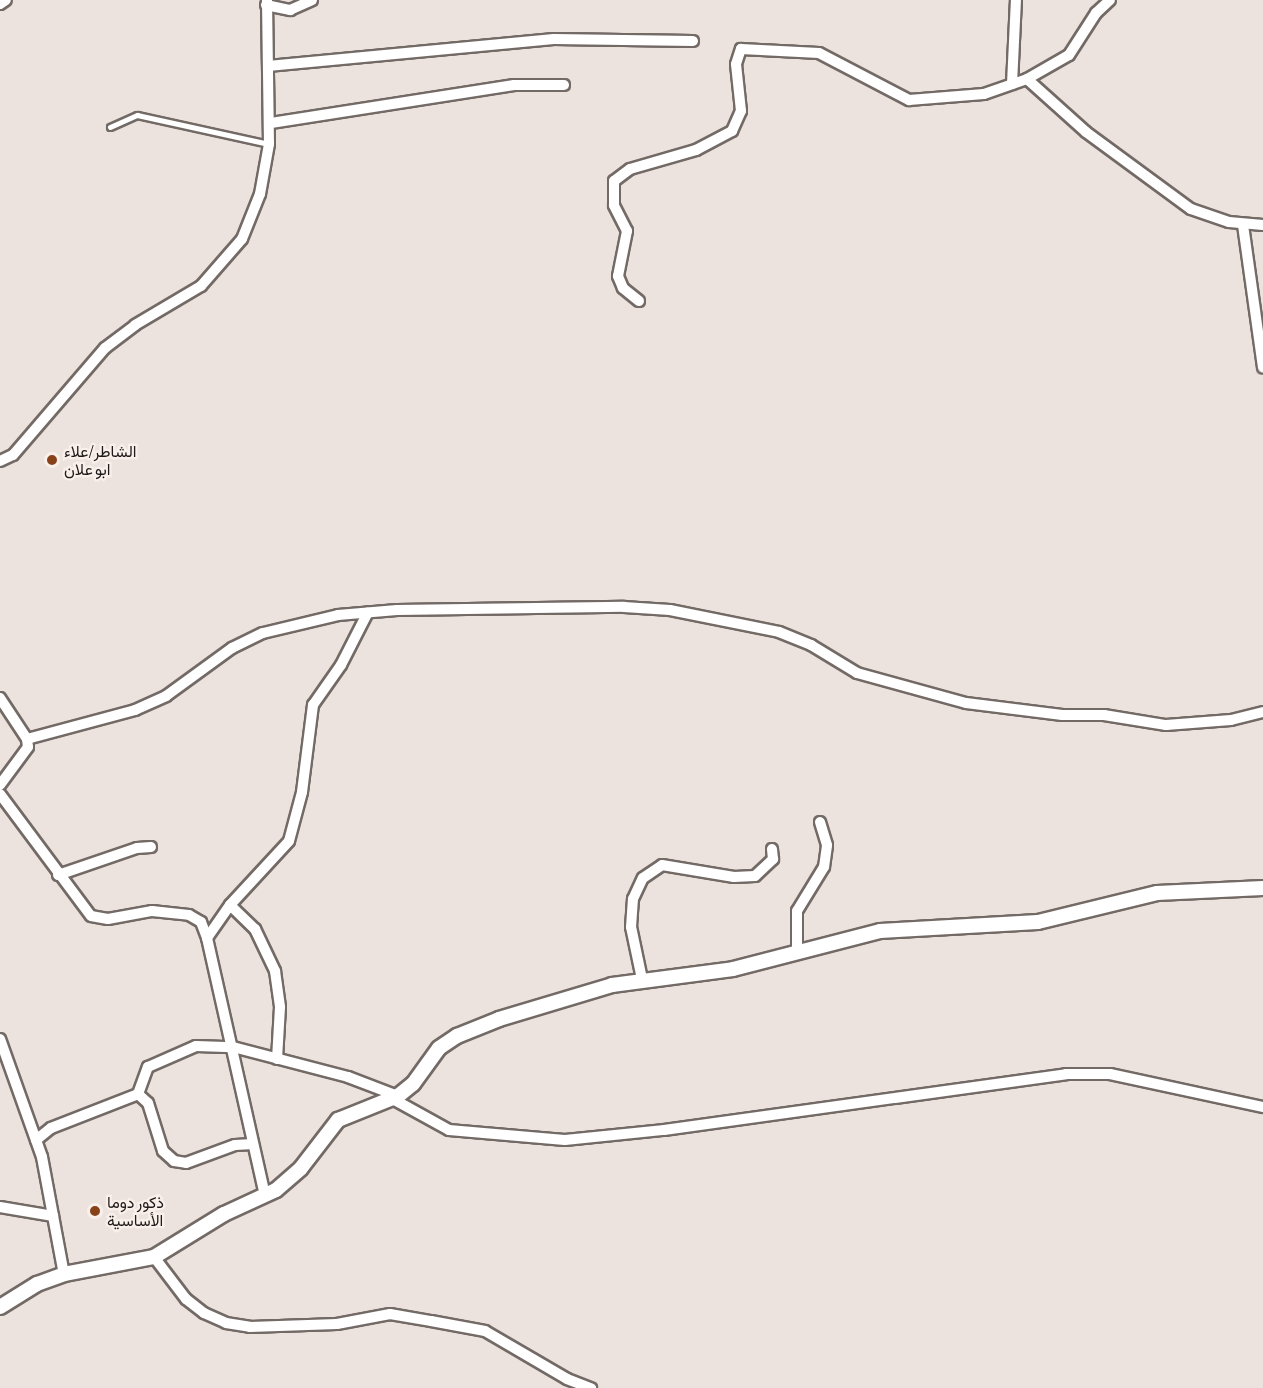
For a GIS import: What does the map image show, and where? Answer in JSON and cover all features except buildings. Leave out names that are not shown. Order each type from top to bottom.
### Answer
[{"type":"street","points":[[0,4],[6,0]]},
{"type":"street","points":[[0,461],[12,455],[110,344],[196,290],[226,262],[251,219],[269,144],[271,123],[266,3],[290,10],[312,0]]},
{"type":"street","points":[[1012,84],[1016,0]]},
{"type":"street","points":[[639,301],[623,288],[618,276],[627,231],[614,205],[614,181],[630,169],[696,150],[732,131],[741,111],[736,64],[741,49],[819,53],[909,100],[984,94],[1027,79],[1069,55],[1096,13],[1110,0]]},
{"type":"street","points":[[268,66],[554,39],[693,41]]},
{"type":"street","points":[[1027,79],[1086,132],[1179,201],[1203,215],[1243,225],[1263,225]]},
{"type":"street","points":[[271,123],[514,85],[564,85]]},
{"type":"street","points":[[1243,225],[1263,368]]},
{"type":"street","points":[[27,739],[135,710],[166,696],[232,648],[263,633],[304,621],[368,612],[624,607],[670,610],[779,632],[811,645],[857,673],[966,703],[1062,715],[1104,715],[1166,725],[1232,720],[1263,712]]},
{"type":"street","points":[[207,938],[230,905],[290,841],[302,792],[313,705],[341,665],[368,612]]},
{"type":"street","points":[[0,698],[27,739],[26,754],[0,785]]},
{"type":"street","points":[[0,794],[58,875],[94,918],[152,911],[189,915],[201,922],[207,938],[233,1047],[265,1195]]},
{"type":"street","points":[[796,952],[797,911],[824,867],[827,844],[820,822]]},
{"type":"street","points":[[58,875],[137,848],[151,847]]},
{"type":"street","points":[[642,979],[631,927],[633,899],[644,878],[662,865],[734,877],[755,876],[773,859],[772,849]]},
{"type":"street","points":[[0,1307],[37,1284],[64,1274],[154,1257],[224,1214],[265,1195],[301,1168],[338,1120],[394,1097],[413,1084],[439,1048],[457,1036],[548,1004],[642,979],[733,969],[880,931],[952,930],[1052,920],[1157,893],[1263,888]]},
{"type":"street","points":[[230,905],[255,929],[275,970],[280,1000],[277,1059]]},
{"type":"street","points":[[0,1039],[36,1140],[54,1216],[64,1274]]},
{"type":"street","points":[[36,1140],[51,1128],[138,1094],[148,1067],[157,1061],[196,1046],[233,1047],[348,1077],[394,1097],[449,1130],[565,1140],[664,1130],[1066,1074],[1110,1074],[1263,1107]]},
{"type":"street","points":[[138,1094],[148,1102],[163,1151],[174,1161],[186,1162],[235,1145],[253,1144]]},
{"type":"street","points":[[0,1206],[54,1216]]},
{"type":"street","points":[[154,1257],[186,1299],[226,1323],[250,1327],[337,1324],[390,1314],[432,1321],[485,1331],[567,1378],[591,1388]]},
{"type":"lane","points":[[110,127],[137,115],[269,144]]},
{"type":"place","name":"الشاطر/علاء ابو علان","points":[[52,460]]},
{"type":"place","name":"ذكور دوما الأساسية","points":[[95,1211]]}]
